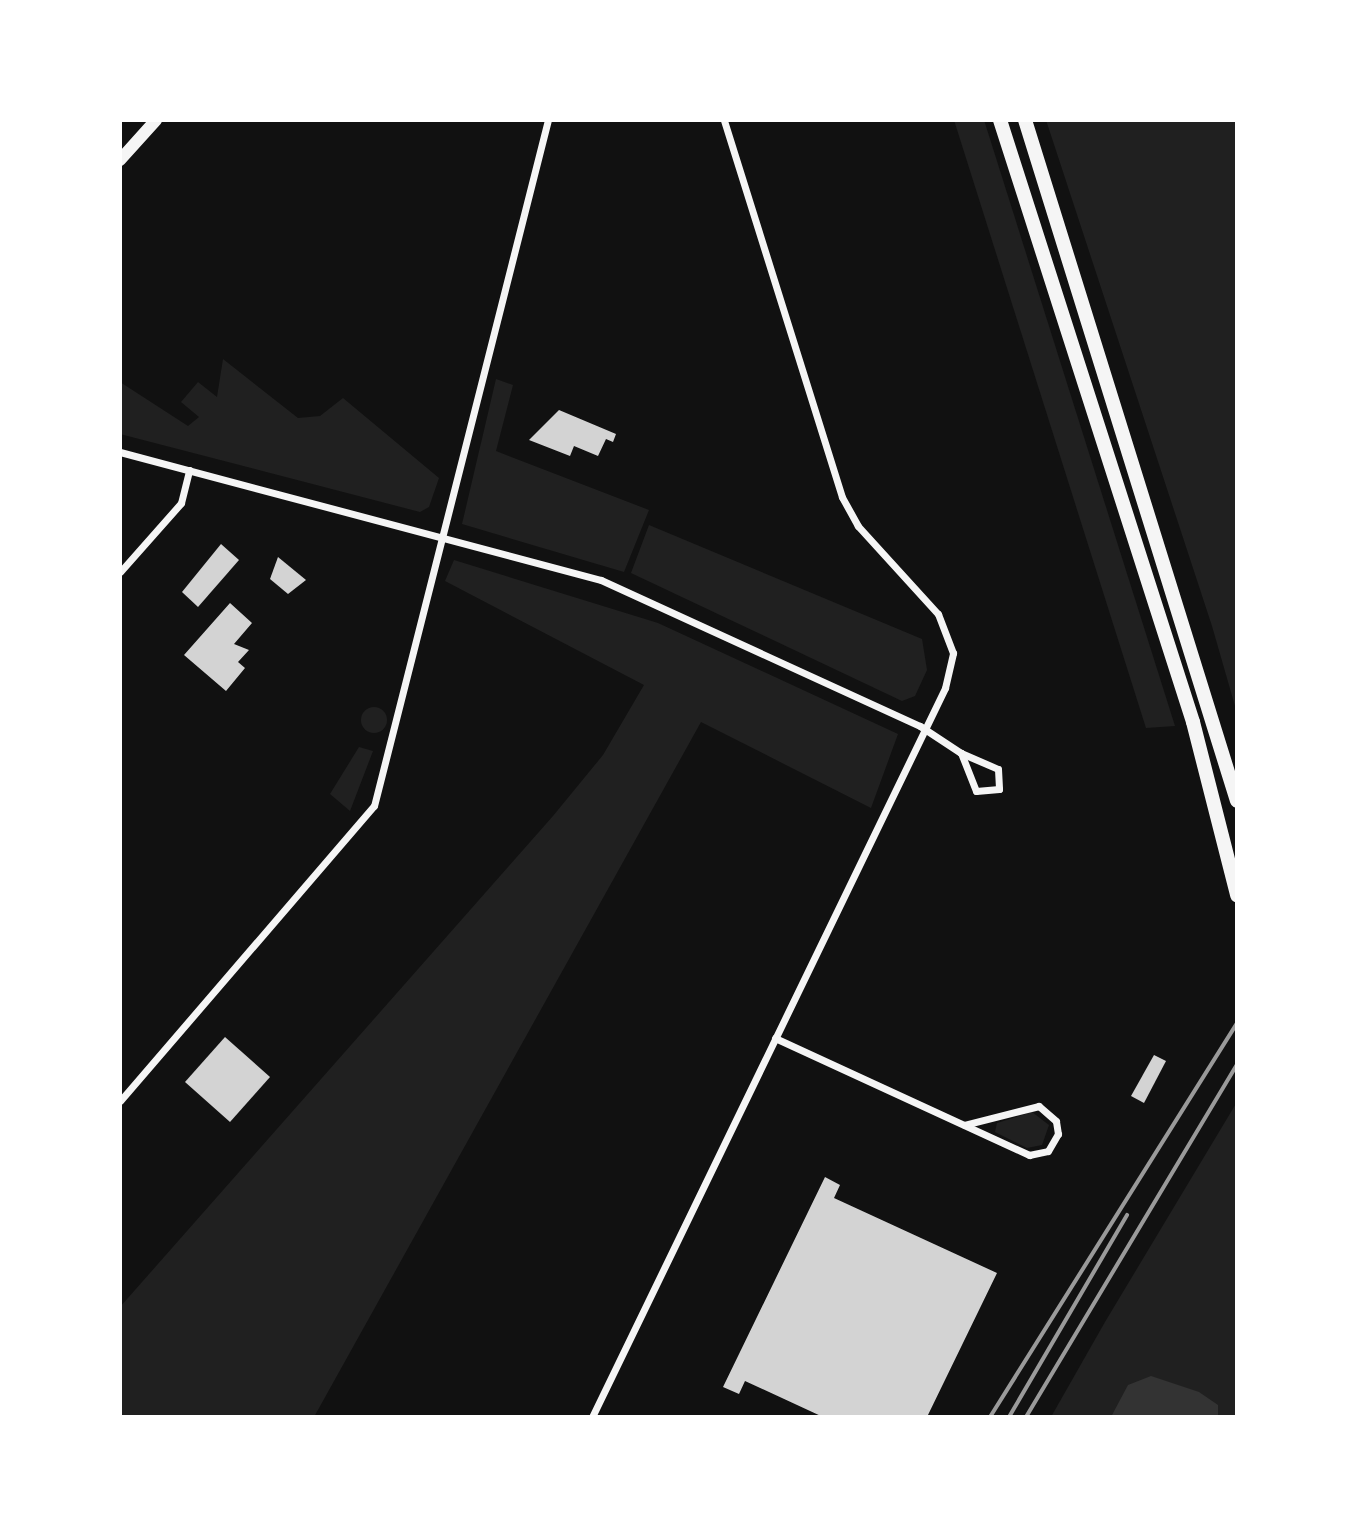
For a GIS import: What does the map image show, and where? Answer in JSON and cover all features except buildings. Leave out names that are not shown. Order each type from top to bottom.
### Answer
[{"type":"highway","points":[[1000,120],[1193,722],[1237,895]]},
{"type":"highway","points":[[1025,120],[1237,801]]},
{"type":"main road","points":[[120,160],[156,120]]},
{"type":"street","points":[[120,1101],[374,806],[439,537],[548,120]]},
{"type":"street","points":[[592,1417],[775,1038],[920,726],[945,688],[950,639],[842,497],[724,120]]},
{"type":"street","points":[[120,452],[601,580],[920,726],[961,753],[998,769],[999,789],[976,791],[961,753]]},
{"type":"street","points":[[120,572],[181,503],[189,470]]},
{"type":"street","points":[[775,1038],[1029,1155],[1048,1151],[1058,1134],[1056,1121],[1039,1106],[964,1125]]},
{"type":"shaded area","points":[[954,120],[984,120],[1175,726],[1146,728]]},
{"type":"shaded area","points":[[1046,120],[1237,120],[1237,713],[1212,626]]},
{"type":"shaded area","points":[[223,359],[298,418],[320,416],[343,398],[439,478],[429,507],[420,512],[120,434],[120,382],[188,426],[199,417],[181,402],[198,382],[217,397]]},
{"type":"shaded area","points":[[496,379],[513,385],[496,451],[649,510],[624,572],[462,524]]},
{"type":"shaded area","points":[[649,525],[922,639],[927,670],[915,696],[902,701],[631,573]]},
{"type":"shaded area","points":[[454,560],[658,623],[898,734],[871,808],[701,722],[314,1417],[120,1417],[120,1307],[553,816],[603,755],[644,685],[445,581]]},
{"type":"shaded area","points":[[374,707],[383,711],[387,720],[383,729],[374,733],[365,729],[361,720],[365,711]]},
{"type":"shaded area","points":[[359,747],[373,751],[350,811],[330,794]]},
{"type":"shaded area","points":[[1237,1102],[1237,1417],[1051,1417],[1105,1322]]},
{"type":"shaded area","points":[[1032,1112],[1049,1125],[1042,1145],[1027,1148],[995,1132],[997,1123]]},
{"type":"shaded area","points":[[1151,1376],[1199,1392],[1218,1405],[1218,1417],[1111,1417],[1128,1385]]},
{"type":"railway","points":[[990,1417],[1237,1024]]},
{"type":"railway","points":[[1026,1417],[1237,1065]]},
{"type":"railway","points":[[1009,1417],[1127,1215]]}]
